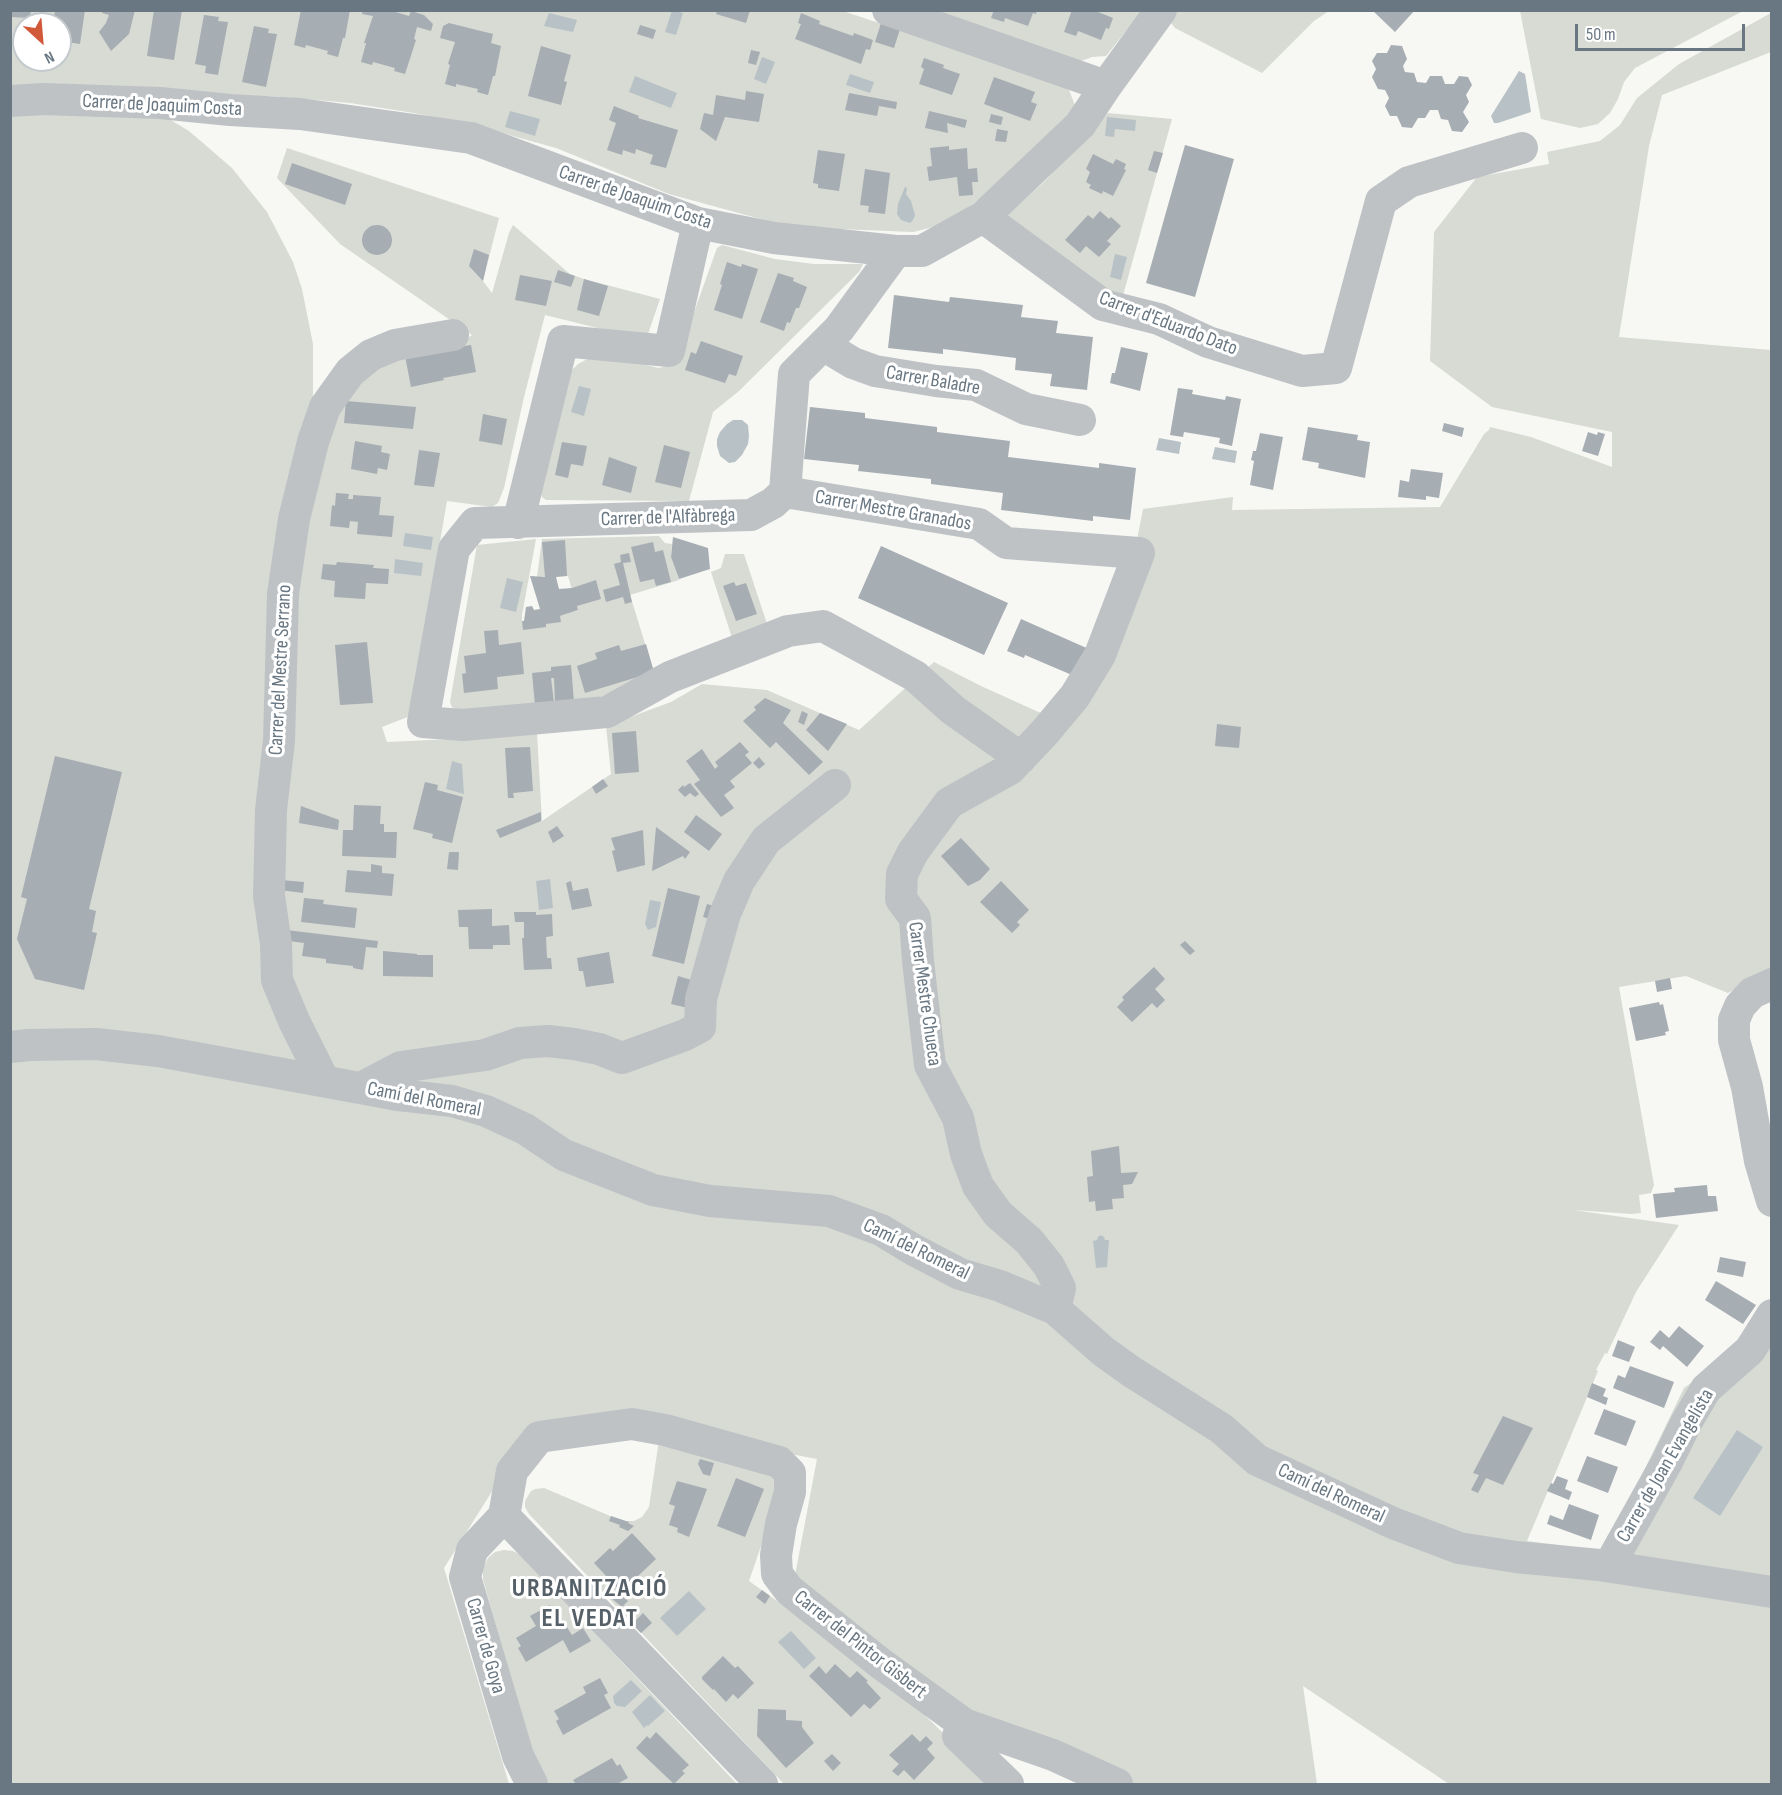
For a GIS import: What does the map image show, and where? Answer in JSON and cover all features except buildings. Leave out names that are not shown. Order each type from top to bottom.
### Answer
[{"type":"street","points":[[888,10],[1106,86]]},
{"type":"street","name":"Carrer de Joaquim Costa","points":[[10,101],[44,99],[160,103],[300,114],[471,138],[698,223],[774,238],[896,251],[922,251],[984,217],[1080,125],[1161,10]]},
{"type":"street","name":"Carrer d'Eduardo Dato","points":[[984,217],[1103,305],[1159,319],[1208,342],[1302,371],[1336,368],[1382,201],[1409,182],[1522,148]]},
{"type":"street","points":[[518,523],[563,341],[669,351],[698,223]]},
{"type":"street","points":[[785,492],[794,374],[838,329],[896,251]]},
{"type":"street","name":"Carrer del Mestre Serrano","points":[[324,1081],[294,1021],[277,980],[276,944],[269,896],[271,810],[279,741],[283,594],[294,519],[313,442],[325,407],[350,372],[371,356],[395,345],[453,335]]},
{"type":"street","name":"Carrer Baladre","points":[[824,345],[853,363],[875,371],[975,385],[1026,409],[1080,420]]},
{"type":"street","name":"Carrer de l'Alfàbrega","points":[[785,492],[773,503],[751,515],[475,523],[454,549],[423,722],[463,725],[607,712],[681,673],[788,631],[824,626],[915,676],[953,710],[1021,758]]},
{"type":"street","name":"Carrer Mestre Granados","points":[[785,492],[979,524],[1006,543],[1139,553]]},
{"type":"street","name":"Carrer Mestre Chueca","points":[[1055,1309],[1060,1288],[1049,1266],[1029,1241],[998,1214],[978,1186],[966,1154],[958,1118],[930,1065],[915,918],[901,899],[902,874],[913,852],[949,803],[1010,769],[1075,696],[1100,655],[1139,553]]},
{"type":"street","points":[[361,1088],[401,1067],[485,1055],[520,1043],[548,1041],[574,1044],[599,1049],[622,1058],[685,1035],[700,1027],[701,999],[725,914],[739,881],[766,840],[835,785]]},
{"type":"street","points":[[1772,984],[1752,993],[1740,1006],[1734,1020],[1734,1040],[1747,1087],[1760,1161],[1772,1201]]},
{"type":"street","name":"Camí del Romeral","points":[[10,1047],[96,1044],[158,1052],[398,1095],[452,1101],[486,1111],[525,1129],[564,1155],[653,1190],[710,1201],[829,1211],[881,1230],[960,1274],[1000,1286],[1055,1309],[1104,1352],[1222,1429],[1257,1460],[1394,1523],[1459,1548],[1516,1557],[1609,1566],[1772,1592]]},
{"type":"street","name":"Carrer de Joan Evangelista","points":[[1609,1566],[1706,1389],[1750,1350],[1772,1315]]},
{"type":"street","name":"Carrer del Pintor Gisbert","points":[[504,1516],[512,1471],[539,1437],[632,1424],[665,1430],[779,1462],[790,1473],[790,1492],[781,1524],[776,1556],[777,1574],[789,1590],[880,1663],[964,1724],[1053,1755],[1101,1781]]},
{"type":"street","points":[[504,1516],[762,1785]]},
{"type":"street","name":"Carrer de Goya","points":[[504,1516],[472,1550],[465,1577],[518,1756],[532,1785]]},
{"type":"street","points":[[964,1724],[958,1736],[1008,1785]]},
{"type":"shaded area","points":[[672,10],[683,13],[676,35],[665,32]]},
{"type":"shaded area","points":[[11,11],[843,11],[1060,84],[1069,90],[1076,108],[1014,174],[955,217],[933,227],[913,232],[790,227],[669,194],[556,148],[488,129],[414,113],[350,103],[271,96],[224,98],[154,110],[189,131],[232,168],[267,212],[293,262],[302,289],[313,344],[313,401],[341,399],[388,359],[456,346],[472,335],[340,244],[277,178],[287,148],[499,218],[483,281],[492,293],[513,225],[570,274],[660,299],[646,340],[545,315],[504,488],[498,503],[492,507],[447,501],[410,716],[382,727],[387,742],[537,733],[542,821],[611,774],[606,726],[671,702],[702,684],[767,690],[859,730],[934,662],[1043,714],[1079,678],[1136,545],[1143,509],[1233,497],[1232,510],[1440,507],[1490,427],[1531,437],[1612,467],[1612,432],[1492,407],[1430,361],[1434,232],[1477,177],[1549,164],[1547,152],[1600,141],[1620,125],[1637,98],[1679,64],[1771,13],[1771,52],[1662,95],[1649,146],[1619,337],[1771,350],[1771,970],[1728,993],[1686,976],[1619,987],[1654,1185],[1651,1193],[1639,1195],[1641,1213],[1573,1210],[1679,1225],[1636,1292],[1607,1354],[1605,1353],[1596,1370],[1598,1371],[1527,1541],[1605,1551],[1684,1388],[1730,1354],[1754,1332],[1771,1349],[1771,1784],[1449,1784],[1303,1686],[1317,1784],[1084,1784],[880,1663],[793,1586],[817,1459],[632,1424],[531,1429],[444,1568],[509,1784],[11,1784]]},
{"type":"shaded area","points":[[929,11],[1142,11],[1106,56],[1092,57],[1076,63]]},
{"type":"shaded area","points":[[1162,11],[1329,11],[1314,21],[1262,73],[1175,28]]},
{"type":"shaded area","points":[[1438,11],[1520,11],[1440,12]]},
{"type":"shaded area","points":[[1520,11],[1743,11],[1635,68],[1624,82],[1610,113],[1598,124],[1580,128],[1541,119]]},
{"type":"shaded area","points":[[549,13],[577,20],[573,32],[544,26]]},
{"type":"shaded area","points":[[762,57],[775,62],[766,84],[754,79]]},
{"type":"shaded area","points":[[1519,71],[1525,74],[1531,112],[1494,123],[1491,116]]},
{"type":"shaded area","points":[[850,74],[874,82],[870,93],[846,85]]},
{"type":"shaded area","points":[[635,76],[677,93],[671,108],[629,92]]},
{"type":"shaded area","points":[[510,111],[540,119],[535,136],[505,127]]},
{"type":"shaded area","points":[[1108,113],[1172,119],[1122,299],[1111,298],[1007,215],[1045,181]]},
{"type":"shaded area","points":[[1107,117],[1136,120],[1135,131],[1115,129],[1114,137],[1105,136]]},
{"type":"shaded area","points":[[905,187],[915,215],[910,223],[901,220],[897,214],[898,204]]},
{"type":"shaded area","points":[[722,245],[775,259],[814,264],[863,264],[859,272],[739,391],[713,412],[689,501],[546,500],[542,497],[540,490],[572,370],[591,357],[607,356],[659,368],[671,365],[678,357],[717,248]]},
{"type":"shaded area","points":[[1115,254],[1127,257],[1121,280],[1110,277]]},
{"type":"shaded area","points":[[579,386],[591,389],[584,416],[571,412]]},
{"type":"shaded area","points":[[733,420],[742,420],[748,425],[749,436],[748,444],[742,455],[735,462],[729,463],[720,456],[717,439],[720,432]]},
{"type":"shaded area","points":[[1159,438],[1181,442],[1179,454],[1156,450]]},
{"type":"shaded area","points":[[1215,447],[1237,451],[1235,463],[1212,459]]},
{"type":"shaded area","points":[[405,533],[433,537],[431,550],[403,546]]},
{"type":"shaded area","points":[[659,536],[665,543],[672,544],[671,556],[679,580],[630,595],[656,679],[587,701],[457,710],[452,707],[450,702],[477,545],[536,539],[522,621],[560,616],[578,610],[568,576],[537,577],[542,539]]},
{"type":"shaded area","points":[[725,554],[744,554],[767,624],[732,638],[711,572],[721,568]]},
{"type":"shaded area","points":[[395,559],[423,563],[421,576],[394,573]]},
{"type":"shaded area","points":[[507,578],[523,582],[516,612],[500,608]]},
{"type":"shaded area","points":[[452,761],[462,764],[464,794],[446,789]]},
{"type":"shaded area","points":[[550,879],[553,908],[539,910],[536,881]]},
{"type":"shaded area","points":[[650,900],[661,902],[656,927],[648,930],[645,924]]},
{"type":"shaded area","points":[[1101,1235],[1105,1240],[1109,1240],[1107,1267],[1096,1268],[1093,1241]]},
{"type":"shaded area","points":[[1737,1430],[1763,1447],[1720,1516],[1693,1498]]},
{"type":"shaded area","points":[[659,1440],[778,1477],[782,1485],[749,1581],[892,1683],[995,1784],[784,1784],[529,1514],[525,1507],[525,1501],[531,1491],[544,1488],[622,1521],[634,1521],[642,1517],[649,1507]]},
{"type":"shaded area","points":[[504,1550],[521,1555],[737,1784],[548,1784],[534,1756],[521,1718],[483,1579],[483,1568],[488,1558],[495,1552]]},
{"type":"shaded area","points":[[689,1591],[706,1609],[677,1636],[660,1618]]},
{"type":"shaded area","points":[[791,1631],[816,1658],[804,1669],[778,1642]]},
{"type":"shaded area","points":[[631,1680],[642,1691],[625,1707],[617,1706],[613,1696]]},
{"type":"shaded area","points":[[650,1695],[665,1711],[644,1728],[632,1712]]},
{"type":"district","name":"URBANITZACIÓ EL VEDAT","points":[[590,1604]]}]
